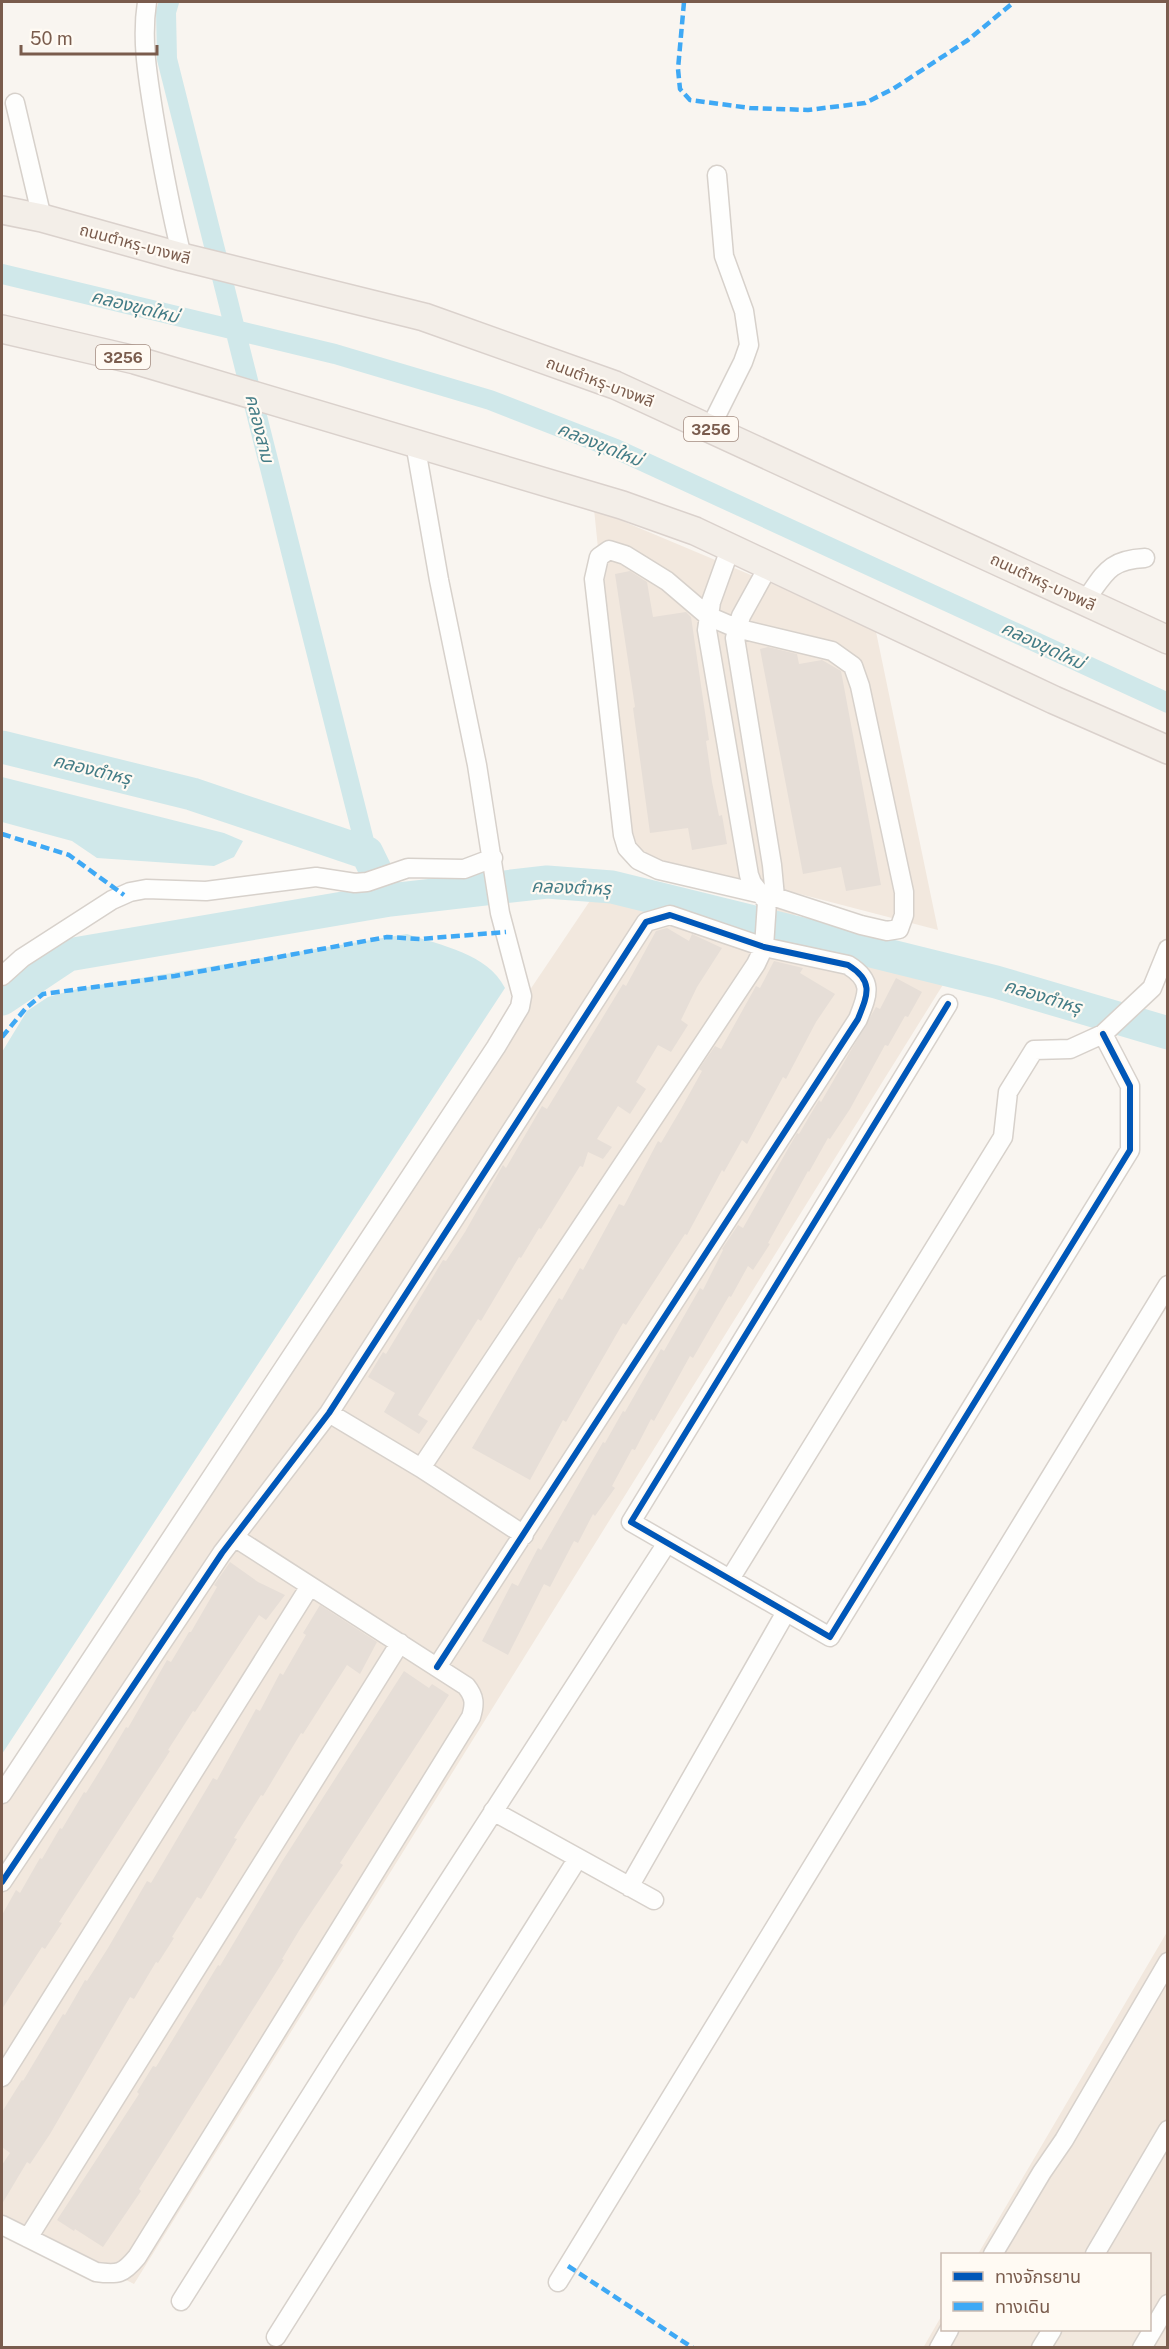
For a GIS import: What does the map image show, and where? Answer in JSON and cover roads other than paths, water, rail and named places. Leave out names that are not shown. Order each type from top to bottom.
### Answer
[{"type":"main road","name":"ถนนตำหรุ-บางพลี","points":[[2,210],[42,218],[182,258],[424,317],[615,384],[1167,640]]},
{"type":"main road","name":"3256","points":[[2,329],[135,360],[622,505],[694,531],[1167,750]]},
{"type":"street","points":[[147,2],[143,37],[146,63],[166,192],[182,258]]},
{"type":"street","points":[[15,103],[42,218]]},
{"type":"street","points":[[710,428],[743,362],[748,345],[744,311],[724,256],[717,175]]},
{"type":"street","points":[[2,1794],[496,1047],[520,1007],[522,996],[498,899],[477,765],[424,501],[415,443]]},
{"type":"street","points":[[730,549],[711,602],[706,630],[749,875],[752,883],[767,900]]},
{"type":"street","points":[[609,550],[625,555],[667,581],[708,616],[736,628],[832,651],[853,666],[860,686],[904,892],[904,915],[899,929],[887,931],[861,925],[659,870],[638,860],[627,848],[623,835],[594,579],[599,557],[609,550]]},
{"type":"street","points":[[1084,602],[1107,570],[1117,562],[1145,558]]},
{"type":"street","points":[[421,1468],[756,964],[765,939],[767,900],[735,638],[741,616],[768,567]]},
{"type":"street","points":[[2,976],[22,958],[112,900],[130,892],[147,889],[206,891],[316,877],[355,883],[367,882],[408,868],[464,869],[493,858]]},
{"type":"street","points":[[2,1882],[234,1537],[329,1413],[646,922],[670,915],[765,939],[848,965],[858,971],[865,981],[868,994],[858,1018],[437,1667]]},
{"type":"street","points":[[730,1580],[1003,1137],[1008,1092],[1034,1050],[1070,1049],[1103,1034],[1152,988],[1167,949]]},
{"type":"street","points":[[948,1004],[631,1522],[830,1638],[1130,1150],[1130,1086],[1103,1034]]},
{"type":"street","points":[[558,2282],[1167,1285]]},
{"type":"street","points":[[329,1413],[421,1468],[524,1535]]},
{"type":"street","points":[[2,2225],[96,2272],[111,2274],[125,2271],[137,2257],[471,1717],[475,1704],[473,1695],[466,1686],[234,1537]]},
{"type":"street","points":[[181,2301],[666,1543]]},
{"type":"street","points":[[2,2077],[310,1586]]},
{"type":"street","points":[[629,1887],[786,1612]]},
{"type":"street","points":[[28,2238],[399,1643]]},
{"type":"street","points":[[493,1811],[654,1900]]},
{"type":"street","points":[[276,2337],[578,1858]]},
{"type":"street","points":[[994,2253],[1064,2140],[1167,1962]]},
{"type":"street","points":[[1096,2253],[1167,2130]]},
{"type":"street","points":[[1142,2348],[1167,2304]]},
{"type":"street","points":[[939,2348],[948,2331]]},
{"type":"street","points":[[1041,2348],[1051,2331]]},
{"type":"water","points":[[2,777],[224,833],[243,841],[234,857],[214,866],[97,858],[72,841],[2,822]]},
{"type":"water","points":[[407,934],[449,947],[475,959],[487,966],[505,988],[2,1754],[2,1052],[27,1011],[48,997],[81,988]]},
{"type":"waterway","name":"คลองสาม","points":[[169,2],[166,12],[167,59],[367,853]]},
{"type":"waterway","name":"คลองขุดใหม่","points":[[2,274],[335,354],[490,400],[616,449],[1168,703]]},
{"type":"waterway","name":"คลองตำหรุ","points":[[2,747],[192,794],[367,853],[390,900]]},
{"type":"waterway","name":"คลองตำหรุ","points":[[2,999],[68,955],[390,900],[547,882],[612,887],[996,982],[1168,1033]]}]
